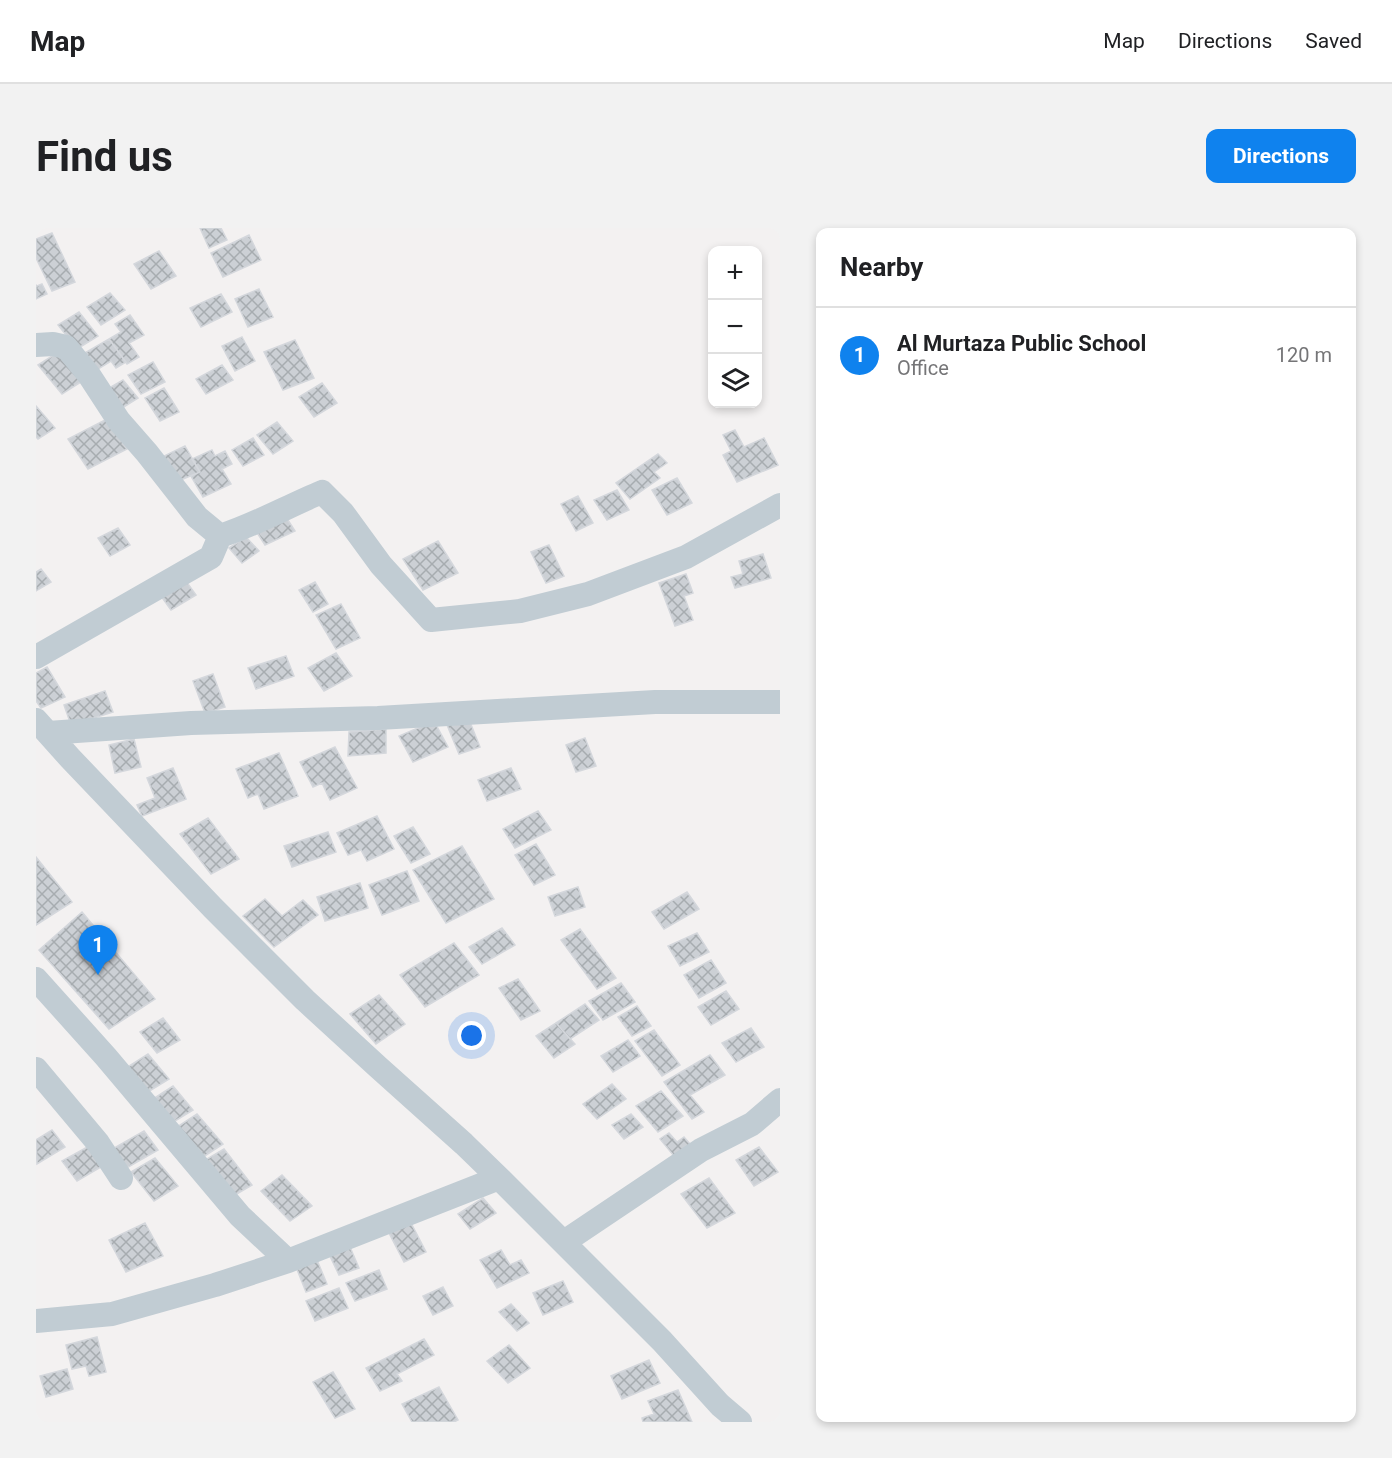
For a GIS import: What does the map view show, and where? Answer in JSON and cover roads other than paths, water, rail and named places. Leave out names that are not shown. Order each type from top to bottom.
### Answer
[{"type":"street","points":[[36,345],[66,346],[89,375],[119,421],[197,517],[220,536]]},
{"type":"street","points":[[36,657],[211,557],[220,536],[244,528],[322,492],[344,513],[381,565],[431,620],[520,611],[588,594],[686,557],[780,505]]},
{"type":"street","points":[[42,727],[378,718],[655,702],[780,702]]},
{"type":"street","points":[[42,727],[296,992],[499,1178],[662,1341],[720,1405],[740,1422]]},
{"type":"street","points":[[36,980],[106,1057],[240,1216],[288,1261]]},
{"type":"street","points":[[36,1069],[98,1143],[121,1178]]},
{"type":"street","points":[[564,1242],[701,1150],[752,1124],[780,1100]]},
{"type":"street","points":[[36,1321],[112,1314],[215,1285],[288,1261],[499,1178]]},
{"type":"place","name":"Al Murtaza Public School","points":[[98,975]]}]
